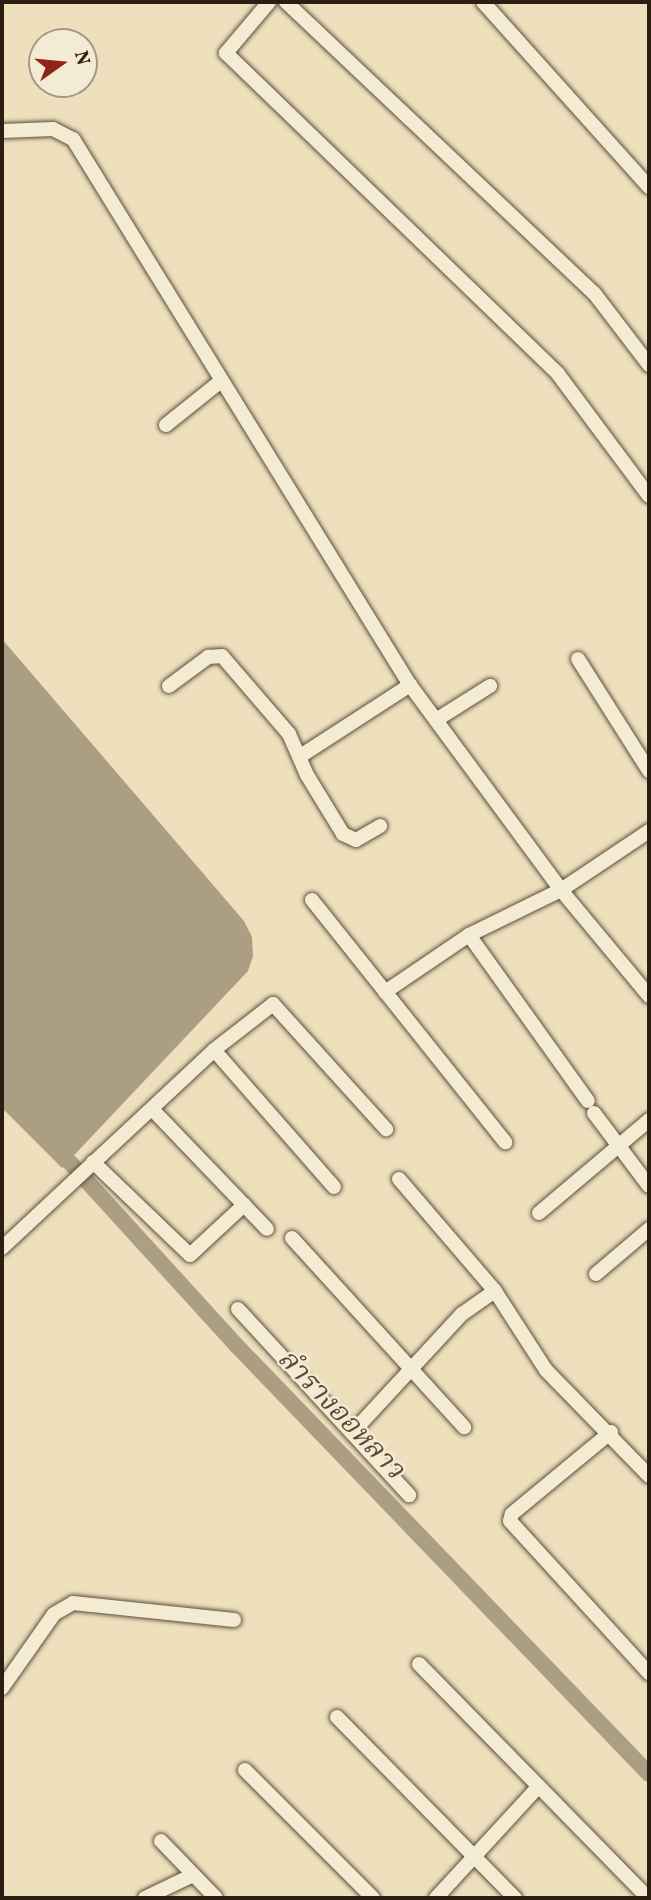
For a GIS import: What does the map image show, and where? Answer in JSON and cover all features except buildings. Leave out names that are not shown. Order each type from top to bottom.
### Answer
[{"type":"street","points":[[269,2],[226,53],[558,374],[649,496]]},
{"type":"street","points":[[286,2],[594,293],[649,365]]},
{"type":"street","points":[[484,2],[649,187]]},
{"type":"street","points":[[2,131],[53,129],[73,139],[410,685],[561,890],[649,996]]},
{"type":"street","points":[[166,425],[220,381]]},
{"type":"street","points":[[169,686],[208,657],[222,656],[240,672],[302,755],[307,775],[343,834],[356,840],[380,825]]},
{"type":"street","points":[[578,659],[649,771]]},
{"type":"street","points":[[302,755],[410,685]]},
{"type":"street","points":[[436,720],[490,686]]},
{"type":"street","points":[[385,992],[469,934],[561,890],[649,831]]},
{"type":"street","points":[[312,900],[505,1142]]},
{"type":"street","points":[[469,934],[649,1186]]},
{"type":"street","points":[[2,1248],[214,1050],[273,1004],[387,1129]]},
{"type":"street","points":[[214,1050],[334,1186]]},
{"type":"street","points":[[152,1109],[267,1229]]},
{"type":"street","points":[[539,1213],[649,1120]]},
{"type":"street","points":[[93,1162],[190,1255],[244,1205]]},
{"type":"street","points":[[399,1179],[495,1291],[546,1370],[611,1432],[649,1476]]},
{"type":"street","points":[[596,1274],[649,1229]]},
{"type":"street","points":[[292,1238],[464,1427]]},
{"type":"street","points":[[352,1433],[476,1301],[495,1291]]},
{"type":"street","points":[[238,1309],[409,1495]]},
{"type":"street","points":[[611,1432],[512,1514],[510,1521],[649,1673]]},
{"type":"street","points":[[2,1688],[54,1614],[73,1603],[234,1620]]},
{"type":"street","points":[[419,1664],[648,1898]]},
{"type":"street","points":[[337,1717],[515,1898]]},
{"type":"street","points":[[246,1770],[373,1898]]},
{"type":"street","points":[[436,1898],[539,1786]]},
{"type":"street","points":[[161,1842],[216,1898]]},
{"type":"street","points":[[145,1898],[193,1875]]},
{"type":"shaded area","points":[[2,639],[244,921],[252,937],[253,956],[248,971],[62,1168],[2,1108]]},
{"type":"waterway","name":"ลำรางออหลาว","points":[[54,1145],[237,1346],[649,1774]]}]
